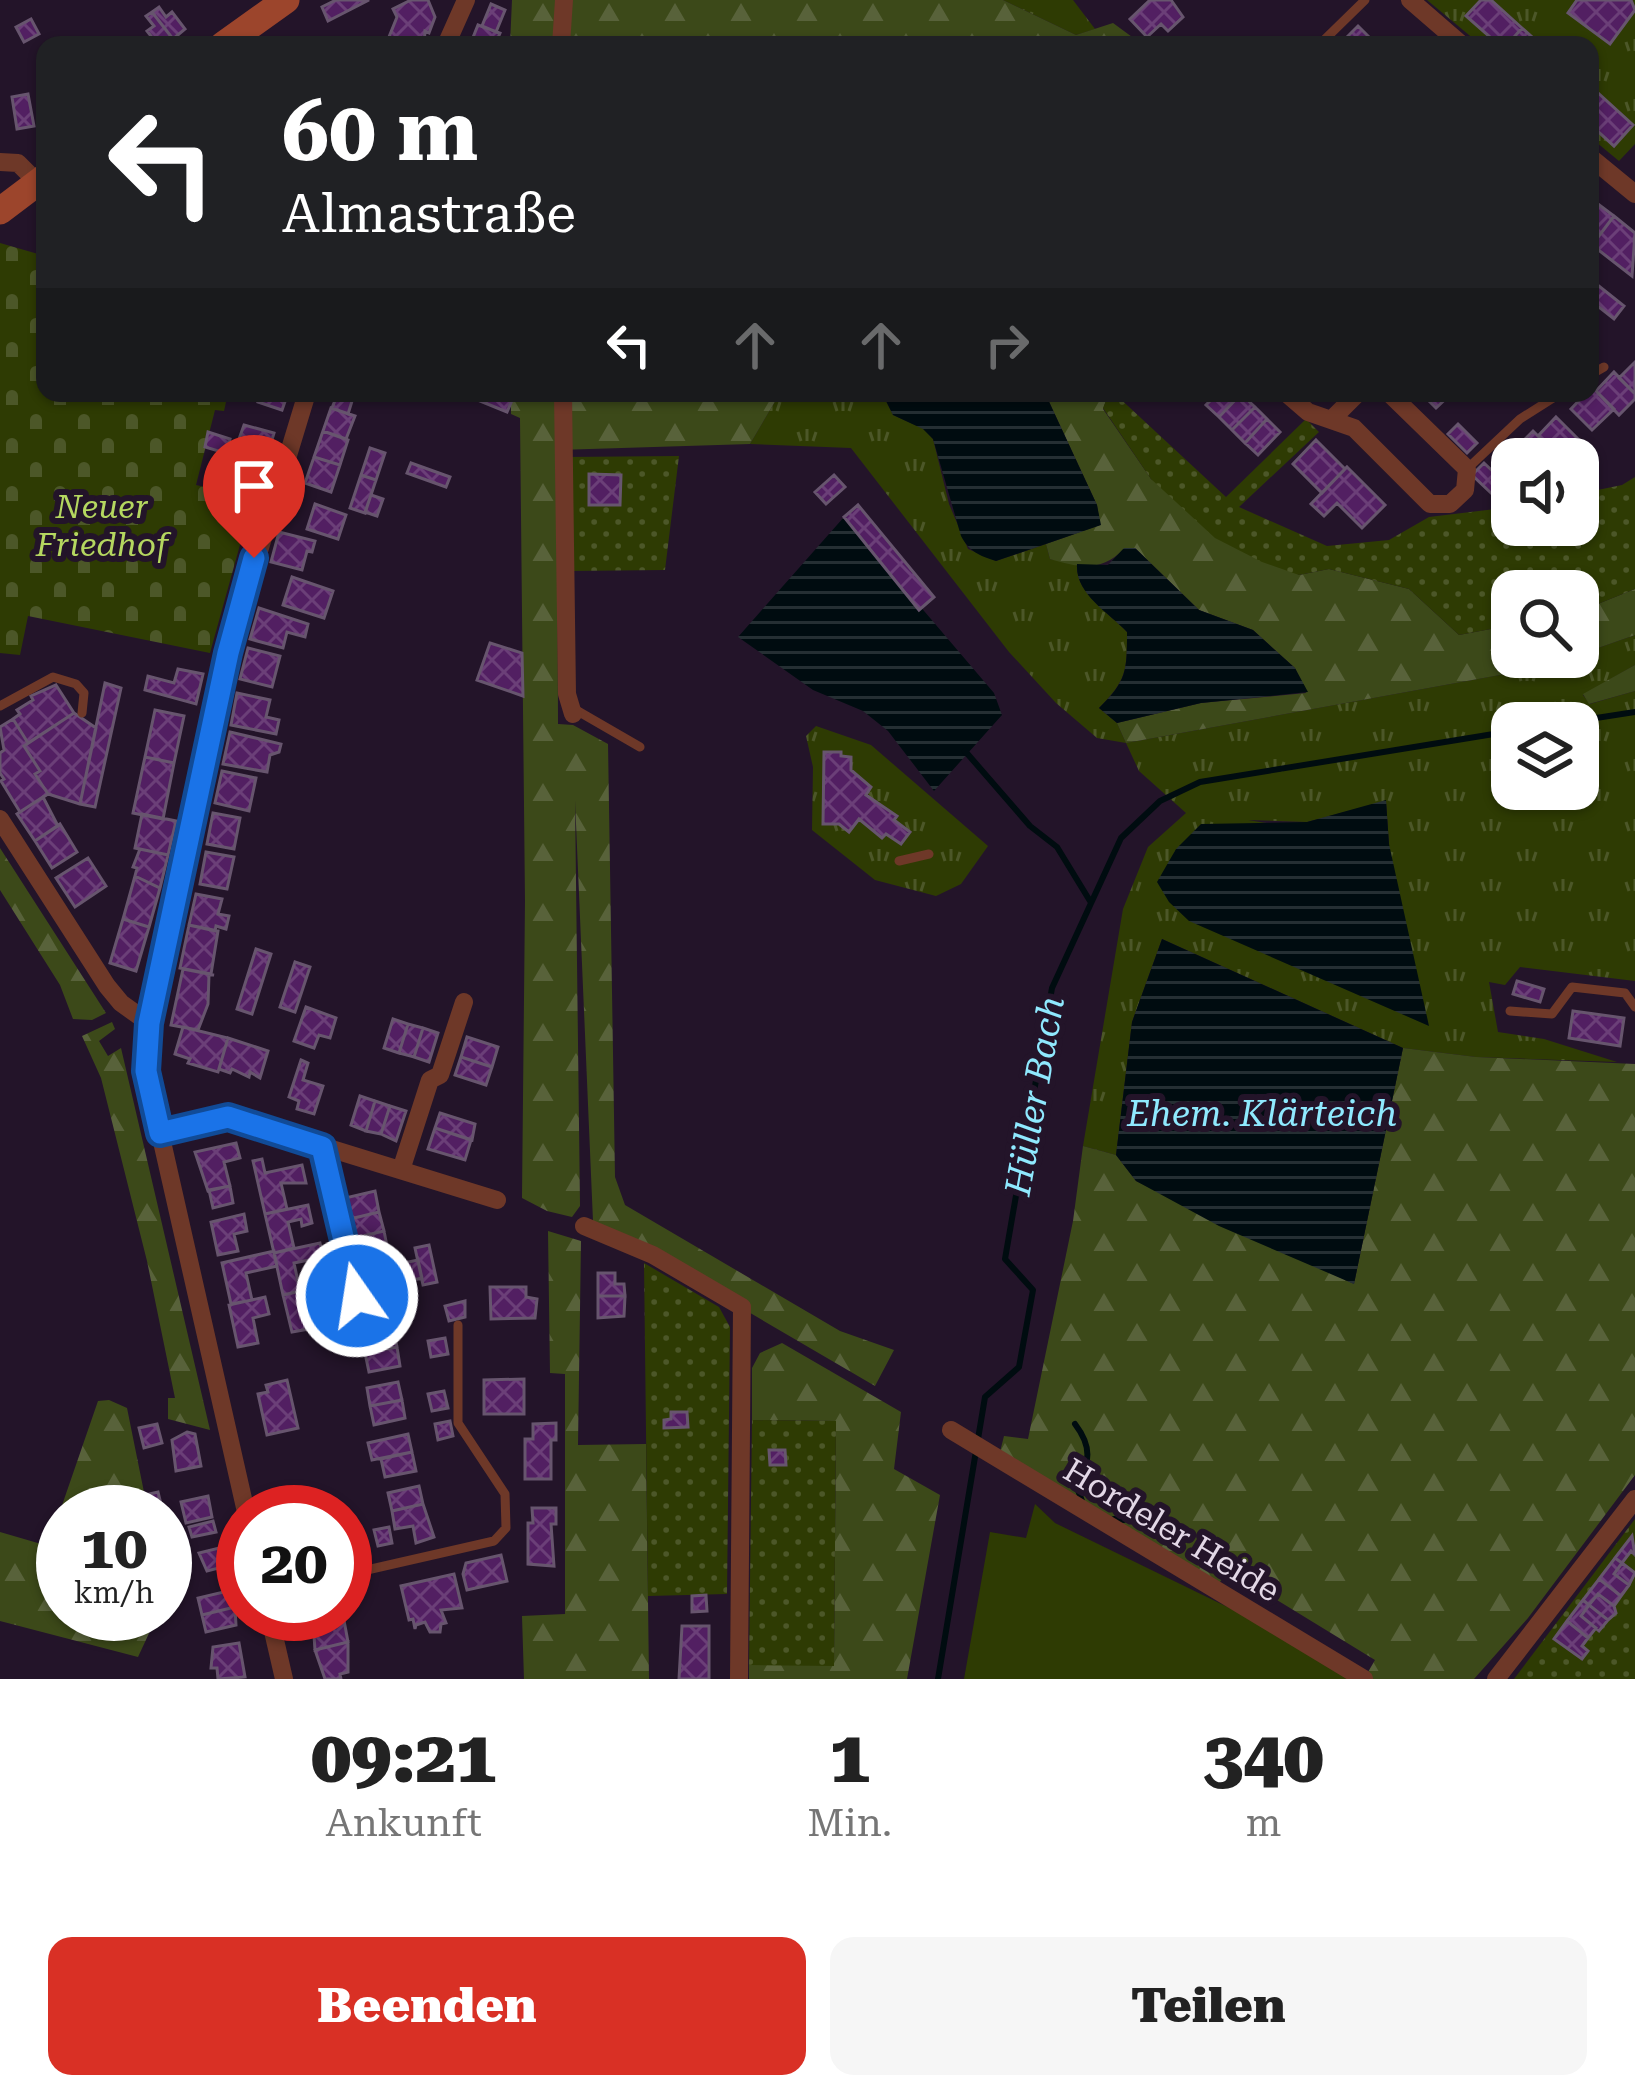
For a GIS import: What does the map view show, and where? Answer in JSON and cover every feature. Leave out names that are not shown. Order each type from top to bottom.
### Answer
[{"type":"main road","points":[[236,36],[286,0]]},
{"type":"main road","points":[[0,211],[36,184]]},
{"type":"street","points":[[450,36],[466,0]]},
{"type":"street","points":[[562,36],[564,0]]},
{"type":"street","points":[[1410,0],[1452,36]]},
{"type":"street","points":[[0,162],[18,164],[36,176]]},
{"type":"street","points":[[1599,164],[1635,194]]},
{"type":"street","points":[[240,1485],[146,1071],[149,1023],[228,653],[304,402]]},
{"type":"street","points":[[563,402],[567,694],[572,711]]},
{"type":"street","points":[[1296,402],[1308,412],[1354,428],[1430,504],[1450,505],[1465,490],[1467,469],[1398,402]]},
{"type":"street","points":[[1331,420],[1349,402]]},
{"type":"street","points":[[0,820],[106,986],[149,1023]]},
{"type":"street","points":[[401,1170],[430,1080],[440,1075],[464,1002]]},
{"type":"street","points":[[160,1133],[228,1117],[496,1200]]},
{"type":"street","points":[[584,1226],[653,1255],[742,1307],[739,1679]]},
{"type":"street","name":"Hordeler Heide","points":[[951,1430],[1364,1679]]},
{"type":"street","points":[[1496,1679],[1635,1499]]},
{"type":"street","points":[[275,1641],[284,1679]]},
{"type":"lane","points":[[1328,36],[1365,0]]},
{"type":"lane","points":[[1599,370],[1604,367]]},
{"type":"lane","points":[[1467,469],[1520,419],[1547,402]]},
{"type":"lane","points":[[0,706],[52,677],[76,684],[84,694],[82,712]]},
{"type":"lane","points":[[572,711],[640,747]]},
{"type":"lane","points":[[898,861],[929,854]]},
{"type":"lane","points":[[1510,1011],[1552,1014],[1572,987],[1625,993],[1635,1007]]},
{"type":"lane","points":[[322,1147],[357,1296]]},
{"type":"lane","points":[[372,1570],[494,1541],[506,1528],[506,1494],[458,1423],[458,1325]]},
{"type":"green space","points":[[512,0],[1003,0],[1076,35],[1113,23],[1131,36],[510,36]]},
{"type":"green space","points":[[1003,0],[1073,0],[1095,29],[1076,35]]},
{"type":"green space","points":[[1427,0],[1635,0],[1635,144],[1619,161],[1599,144],[1599,36],[1470,36]]},
{"type":"green space","name":"Neuer Friedhof","points":[[0,243],[36,253],[36,402],[226,402],[224,411],[215,410],[196,485],[253,498],[210,653],[28,616],[20,655],[0,653]]},
{"type":"green space","points":[[511,402],[775,402],[750,444],[557,450],[558,724],[573,725],[608,744],[615,1177],[625,1205],[840,1331],[894,1350],[875,1386],[593,1221],[575,800],[580,1206],[572,1217],[522,1198],[525,901],[520,418],[511,414]]},
{"type":"green space","points":[[775,402],[886,402],[893,415],[924,429],[933,439],[949,504],[968,549],[996,561],[1046,544],[1050,559],[1077,564],[1087,593],[1127,632],[1124,674],[1099,708],[1117,723],[1126,743],[1097,738],[1056,703],[1009,652],[851,448],[750,444]]},
{"type":"green space","points":[[1049,402],[1106,402],[1103,409],[1151,479],[1299,575],[1329,569],[1409,589],[1459,635],[1491,629],[1491,677],[1126,743],[1117,723],[1201,703],[1306,693],[1295,668],[1253,630],[1199,610],[1135,548],[1090,566],[1050,559],[1046,544],[1100,525],[1097,505]]},
{"type":"green space","points":[[1105,402],[1124,402],[1226,497],[1306,419],[1319,432],[1239,507],[1327,546],[1389,540],[1429,517],[1491,510],[1491,546],[1599,546],[1599,490],[1635,477],[1635,589],[1599,604],[1599,570],[1491,570],[1491,629],[1459,635],[1409,589],[1329,569],[1299,575],[1262,562],[1215,538],[1151,479],[1103,408]]},
{"type":"green space","points":[[679,456],[665,570],[566,571],[565,457]]},
{"type":"green space","points":[[1635,589],[1635,635],[1599,648],[1599,604]]},
{"type":"green space","points":[[1635,635],[1635,665],[1583,695],[1588,702],[1491,702],[1491,810],[1599,810],[1597,702],[1635,691],[1635,981],[1520,967],[1505,985],[1489,982],[1498,1032],[1544,1039],[1617,1062],[1476,1057],[1403,1048],[1162,939],[1132,1022],[1116,1155],[1083,1146],[1123,909],[1148,847],[1186,813],[1139,771],[1126,743],[1491,677],[1599,678],[1599,648]],"holes":[[[1386,801],[1389,844],[1248,820],[1307,822]]]},
{"type":"green space","points":[[1635,665],[1635,691],[1596,702],[1588,702],[1583,694]]},
{"type":"green space","points":[[816,726],[871,745],[988,846],[961,884],[936,896],[875,880],[812,830],[813,767],[806,736]]},
{"type":"green space","points":[[0,848],[106,1013],[92,1020],[73,1019],[60,985],[0,890]]},
{"type":"green space","points":[[112,1022],[115,1029],[99,1041],[108,1056],[121,1048],[210,1430],[168,1419],[168,1398],[175,1398],[147,1261],[101,1078],[82,1036]]},
{"type":"green space","points":[[1403,1048],[1476,1057],[1635,1064],[1635,1475],[1528,1618],[1474,1679],[1364,1679],[1375,1660],[1228,1570],[1216,1588],[998,1460],[1004,1436],[1028,1439],[1073,1221],[1083,1146],[1116,1155],[1136,1181],[1354,1284]]},
{"type":"green space","points":[[548,1231],[581,1241],[578,1445],[646,1444],[649,1679],[524,1679],[522,1616],[565,1614],[565,1374],[550,1373]]},
{"type":"green space","points":[[644,1263],[719,1307],[730,1327],[727,1594],[648,1596]]},
{"type":"green space","points":[[782,1343],[901,1412],[894,1469],[940,1495],[907,1679],[749,1679],[749,1665],[834,1665],[836,1421],[752,1420],[752,1368],[760,1353]]},
{"type":"green space","points":[[98,1401],[127,1408],[143,1485],[69,1485]]},
{"type":"green space","points":[[752,1420],[836,1421],[834,1666],[749,1665]]},
{"type":"green space","points":[[1035,1504],[1055,1523],[1295,1640],[1354,1679],[964,1679],[990,1532],[1026,1538]]},
{"type":"green space","points":[[1635,1519],[1635,1679],[1514,1679]]},
{"type":"green space","points":[[0,1532],[36,1542],[36,1630],[0,1621]]},
{"type":"green space","points":[[77,1641],[145,1641],[138,1657]]},
{"type":"water","points":[[886,402],[1049,402],[1097,505],[1101,525],[996,561],[975,552],[961,536],[933,439],[893,415]]},
{"type":"water","points":[[844,517],[994,693],[1002,715],[934,791],[888,731],[863,711],[813,690],[738,637]]},
{"type":"water","points":[[1124,548],[1135,548],[1199,610],[1253,630],[1295,668],[1308,692],[1201,703],[1117,723],[1099,708],[1123,674],[1127,632],[1087,593],[1077,564],[1108,565]]},
{"type":"water","name":"Ehem. Klärteich","points":[[1386,800],[1389,844],[1429,1026],[1189,921],[1157,882],[1176,849],[1201,824],[1307,822]]},
{"type":"water","name":"Ehem. Klärteich","points":[[1162,939],[1403,1048],[1354,1284],[1219,1226],[1136,1181],[1116,1155],[1132,1022]]},
{"type":"building","points":[[336,0],[369,0],[328,21],[322,7]]},
{"type":"building","points":[[411,0],[428,0],[435,17],[429,33],[389,36],[397,17],[393,9]]},
{"type":"building","points":[[1150,0],[1171,0],[1183,17],[1168,31],[1161,24],[1148,36],[1130,19]]},
{"type":"building","points":[[1481,0],[1491,0],[1522,28],[1515,36],[1489,36],[1466,16]]},
{"type":"building","points":[[1577,0],[1631,0],[1635,10],[1610,44],[1568,13]]},
{"type":"building","points":[[491,4],[505,10],[496,32],[482,26]]},
{"type":"building","points":[[159,7],[166,17],[172,12],[185,29],[171,36],[152,12]]},
{"type":"building","points":[[152,12],[171,36],[151,36],[147,31],[154,26],[146,16]]},
{"type":"building","points":[[31,19],[39,34],[24,42],[16,27]]},
{"type":"building","points":[[478,25],[500,33],[499,36],[474,36]]},
{"type":"building","points":[[1358,26],[1368,36],[1348,36]]},
{"type":"building","points":[[28,94],[34,126],[17,129],[12,97]]},
{"type":"building","points":[[1599,94],[1633,125],[1614,146],[1599,132]]},
{"type":"building","points":[[1599,205],[1614,216],[1599,236]]},
{"type":"building","points":[[1614,216],[1635,233],[1632,276],[1599,250],[1599,236]]},
{"type":"building","points":[[1599,286],[1624,306],[1614,319],[1599,307]]},
{"type":"building","points":[[1635,362],[1635,394],[1619,378]]},
{"type":"building","points":[[1614,372],[1635,399],[1619,415],[1599,394]]},
{"type":"building","points":[[1599,394],[1614,409],[1592,430],[1571,409],[1578,402],[1599,402]]},
{"type":"building","points":[[258,402],[285,402],[282,410]]},
{"type":"building","points":[[334,402],[352,402],[348,414],[332,408]]},
{"type":"building","points":[[483,402],[511,402],[507,412]]},
{"type":"building","points":[[1209,402],[1233,402],[1219,417],[1206,405]]},
{"type":"building","points":[[1233,402],[1250,402],[1255,407],[1232,430],[1219,417]]},
{"type":"building","points":[[1255,407],[1267,419],[1245,443],[1232,430]]},
{"type":"building","points":[[331,408],[355,416],[346,439],[323,431]]},
{"type":"building","points":[[1556,417],[1577,438],[1540,438]]},
{"type":"building","points":[[1267,419],[1280,432],[1258,455],[1245,443]]},
{"type":"building","points":[[1458,424],[1477,443],[1467,453],[1448,434]]},
{"type":"building","points":[[244,425],[274,433],[265,463],[234,453]]},
{"type":"building","points":[[323,431],[348,440],[340,465],[314,457]]},
{"type":"building","points":[[208,432],[230,439],[225,453],[205,447]]},
{"type":"building","points":[[1316,440],[1345,469],[1322,493],[1293,464]]},
{"type":"building","points":[[370,448],[385,453],[376,480],[361,475]]},
{"type":"building","points":[[314,457],[340,465],[331,492],[305,483]]},
{"type":"building","points":[[238,463],[262,471],[253,498],[228,493],[230,486],[220,483],[223,472],[234,476]]},
{"type":"building","points":[[411,463],[450,477],[446,487],[407,473]]},
{"type":"building","points":[[1484,463],[1491,470],[1491,493],[1472,475]]},
{"type":"building","points":[[1347,467],[1385,505],[1362,528],[1337,503],[1324,516],[1311,504]]},
{"type":"building","points":[[589,474],[621,475],[620,505],[589,505]]},
{"type":"building","points":[[361,475],[376,480],[365,513],[350,508]]},
{"type":"building","points":[[834,475],[845,487],[826,504],[815,492]]},
{"type":"building","points":[[371,495],[383,499],[377,516],[365,512]]},
{"type":"building","points":[[315,504],[346,515],[338,539],[307,529]]},
{"type":"building","points":[[858,505],[934,597],[919,610],[844,517]]},
{"type":"building","points":[[279,532],[315,541],[302,570],[271,562]]},
{"type":"building","points":[[292,577],[333,591],[324,618],[283,605]]},
{"type":"building","points":[[259,608],[308,624],[305,637],[287,632],[283,648],[250,639]]},
{"type":"building","points":[[490,643],[522,653],[523,696],[477,680]]},
{"type":"building","points":[[248,648],[280,656],[272,687],[240,679]]},
{"type":"building","points":[[178,669],[203,674],[196,704],[145,690],[148,676],[174,683]]},
{"type":"building","points":[[105,683],[121,688],[95,807],[80,804]]},
{"type":"building","points":[[56,685],[74,713],[28,743],[13,719],[20,714],[17,710],[33,700],[31,696]]},
{"type":"building","points":[[237,693],[270,700],[266,717],[279,720],[276,734],[231,725]]},
{"type":"building","points":[[155,710],[184,716],[174,763],[145,757]]},
{"type":"building","points":[[74,713],[96,728],[80,804],[48,794],[24,746]]},
{"type":"building","points":[[13,719],[48,794],[20,812],[0,773],[4,750],[0,727]]},
{"type":"building","points":[[230,732],[281,744],[279,752],[270,755],[267,772],[223,764]]},
{"type":"building","points":[[824,752],[851,757],[851,770],[871,787],[866,795],[897,816],[894,820],[910,832],[901,844],[886,834],[882,838],[859,819],[849,832],[839,824],[823,824]]},
{"type":"building","points":[[145,757],[174,763],[163,819],[133,813]]},
{"type":"building","points":[[222,771],[256,778],[249,811],[215,803]]},
{"type":"building","points":[[43,797],[58,826],[35,841],[17,814]]},
{"type":"building","points":[[213,813],[240,818],[234,849],[207,844]]},
{"type":"building","points":[[142,814],[176,821],[168,855],[135,848]]},
{"type":"building","points":[[60,824],[77,852],[52,868],[35,841]]},
{"type":"building","points":[[140,849],[168,855],[160,888],[135,876],[137,868],[133,867]]},
{"type":"building","points":[[206,852],[234,857],[227,889],[200,884]]},
{"type":"building","points":[[88,858],[106,886],[75,907],[56,878]]},
{"type":"building","points":[[135,876],[160,888],[149,927],[123,919]]},
{"type":"building","points":[[196,894],[222,899],[218,914],[229,916],[226,929],[189,925]]},
{"type":"building","points":[[123,919],[149,927],[136,971],[110,963]]},
{"type":"building","points":[[189,925],[218,931],[211,974],[180,968]]},
{"type":"building","points":[[256,949],[271,954],[252,1014],[237,1009]]},
{"type":"building","points":[[295,962],[310,967],[295,1012],[280,1007]]},
{"type":"building","points":[[183,969],[214,975],[209,975],[208,1004],[198,1030],[171,1025]]},
{"type":"building","points":[[1517,981],[1544,989],[1540,1002],[1513,994]]},
{"type":"building","points":[[306,1007],[336,1018],[330,1038],[319,1035],[314,1048],[294,1041]]},
{"type":"building","points":[[1573,1011],[1624,1018],[1620,1046],[1569,1038]]},
{"type":"building","points":[[393,1019],[408,1024],[399,1053],[384,1048]]},
{"type":"building","points":[[408,1024],[423,1028],[414,1057],[399,1053]]},
{"type":"building","points":[[183,1027],[228,1038],[218,1072],[175,1054]]},
{"type":"building","points":[[423,1028],[438,1033],[429,1062],[414,1057]]},
{"type":"building","points":[[467,1037],[498,1047],[492,1067],[461,1057]]},
{"type":"building","points":[[228,1038],[268,1051],[260,1078],[250,1072],[249,1077],[219,1069]]},
{"type":"building","points":[[461,1057],[492,1067],[486,1085],[455,1075]]},
{"type":"building","points":[[301,1060],[308,1063],[303,1080],[323,1086],[314,1114],[297,1109],[299,1101],[289,1097]]},
{"type":"building","points":[[360,1096],[375,1101],[366,1131],[351,1125]]},
{"type":"building","points":[[375,1101],[390,1106],[381,1134],[366,1131]]},
{"type":"building","points":[[390,1106],[406,1111],[396,1141],[381,1134]]},
{"type":"building","points":[[440,1113],[475,1124],[472,1140],[435,1128]]},
{"type":"building","points":[[435,1128],[471,1140],[465,1160],[428,1149]]},
{"type":"building","points":[[236,1143],[240,1158],[224,1162],[230,1186],[208,1191],[195,1152]]},
{"type":"building","points":[[262,1159],[265,1173],[302,1165],[306,1183],[281,1183],[287,1209],[265,1214],[253,1161]]},
{"type":"building","points":[[230,1186],[233,1203],[213,1208],[209,1190]]},
{"type":"building","points":[[375,1191],[379,1212],[350,1219],[345,1198]]},
{"type":"building","points":[[308,1205],[312,1223],[288,1222],[294,1248],[274,1253],[265,1214]]},
{"type":"building","points":[[379,1212],[384,1231],[354,1238],[350,1219]]},
{"type":"building","points":[[244,1214],[247,1231],[234,1234],[238,1251],[218,1255],[211,1222]]},
{"type":"building","points":[[384,1231],[388,1251],[359,1257],[354,1238]]},
{"type":"building","points":[[320,1243],[326,1267],[311,1270],[309,1260],[294,1263],[300,1291],[283,1295],[274,1253]]},
{"type":"building","points":[[429,1245],[437,1282],[423,1285],[415,1248]]},
{"type":"building","points":[[391,1250],[394,1265],[418,1260],[422,1278],[383,1287],[388,1309],[371,1313],[366,1287],[358,1289],[356,1277],[363,1276],[358,1257]]},
{"type":"building","points":[[274,1251],[277,1266],[246,1273],[252,1300],[231,1304],[222,1263]]},
{"type":"building","points":[[598,1273],[615,1273],[615,1284],[624,1284],[625,1296],[598,1296]]},
{"type":"building","points":[[332,1284],[337,1307],[321,1311],[318,1301],[303,1305],[309,1329],[292,1332],[283,1295]]},
{"type":"building","points":[[490,1287],[526,1287],[526,1297],[537,1299],[535,1318],[491,1319]]},
{"type":"building","points":[[598,1296],[625,1296],[624,1316],[598,1318]]},
{"type":"building","points":[[265,1297],[269,1314],[253,1318],[258,1343],[238,1347],[229,1305]]},
{"type":"building","points":[[465,1301],[465,1317],[449,1321],[445,1306]]},
{"type":"building","points":[[393,1328],[397,1347],[365,1353],[362,1334]]},
{"type":"building","points":[[445,1338],[448,1354],[431,1357],[428,1341]]},
{"type":"building","points":[[397,1347],[400,1366],[369,1372],[365,1353]]},
{"type":"building","points":[[524,1379],[524,1414],[484,1414],[484,1380]]},
{"type":"building","points":[[287,1380],[298,1428],[267,1435],[258,1394],[268,1392],[266,1385]]},
{"type":"building","points":[[398,1382],[402,1400],[370,1406],[367,1388]]},
{"type":"building","points":[[444,1391],[448,1408],[432,1411],[428,1394]]},
{"type":"building","points":[[402,1400],[405,1418],[374,1425],[370,1406]]},
{"type":"building","points":[[671,1412],[687,1412],[688,1427],[664,1428]]},
{"type":"building","points":[[450,1421],[453,1436],[438,1440],[435,1424]]},
{"type":"building","points":[[556,1423],[551,1479],[525,1479],[525,1439],[533,1439],[533,1424]]},
{"type":"building","points":[[157,1424],[162,1443],[144,1448],[139,1428]]},
{"type":"building","points":[[187,1432],[195,1434],[201,1466],[176,1471],[172,1440]]},
{"type":"building","points":[[408,1434],[412,1452],[372,1460],[368,1443]]},
{"type":"building","points":[[769,1450],[785,1450],[786,1465],[770,1465]]},
{"type":"building","points":[[412,1452],[416,1471],[385,1477],[381,1459]]},
{"type":"building","points":[[419,1486],[423,1504],[392,1511],[388,1493]]},
{"type":"building","points":[[208,1496],[212,1517],[192,1522],[192,1500]]},
{"type":"building","points":[[423,1504],[434,1537],[416,1543],[413,1526],[395,1529],[392,1511]]},
{"type":"building","points":[[532,1508],[556,1508],[556,1524],[551,1524],[554,1566],[528,1564]]},
{"type":"building","points":[[213,1521],[216,1532],[192,1537],[192,1526]]},
{"type":"building","points":[[389,1527],[392,1543],[378,1546],[374,1530]]},
{"type":"building","points":[[1632,1536],[1635,1555],[1631,1551],[1622,1563],[1615,1558]]},
{"type":"building","points":[[216,1549],[216,1569],[207,1571],[199,1553]]},
{"type":"building","points":[[501,1555],[507,1581],[467,1590],[466,1563]]},
{"type":"building","points":[[1615,1558],[1622,1563],[1614,1574],[1629,1585],[1621,1596],[1599,1579]]},
{"type":"building","points":[[1622,1563],[1635,1573],[1629,1585],[1614,1574]]},
{"type":"building","points":[[454,1574],[462,1608],[441,1610],[446,1623],[441,1624],[440,1632],[430,1632],[425,1622],[415,1629],[401,1586]]},
{"type":"building","points":[[1599,1579],[1621,1596],[1614,1606],[1598,1594],[1589,1605],[1583,1600]]},
{"type":"building","points":[[216,1594],[216,1612],[202,1615],[198,1598]]},
{"type":"building","points":[[1598,1594],[1614,1606],[1616,1613],[1608,1620],[1589,1605]]},
{"type":"building","points":[[706,1595],[707,1611],[692,1612],[692,1596]]},
{"type":"building","points":[[1583,1600],[1589,1605],[1581,1616],[1596,1628],[1588,1638],[1567,1621]]},
{"type":"building","points":[[1589,1605],[1608,1620],[1599,1631],[1581,1616]]},
{"type":"building","points":[[216,1612],[216,1630],[206,1632],[202,1615]]},
{"type":"building","points":[[1567,1621],[1588,1638],[1582,1659],[1554,1639]]},
{"type":"building","points":[[682,1626],[709,1626],[709,1679],[679,1679]]},
{"type":"building","points":[[314,1641],[348,1641],[348,1642],[315,1650]]},
{"type":"building","points":[[348,1642],[348,1672],[340,1674],[341,1679],[325,1679],[315,1650]]},
{"type":"building","points":[[239,1643],[245,1677],[218,1679],[217,1668],[211,1668],[213,1647]]},
{"type":"waterway","name":"Hüller Bach","points":[[1599,718],[1635,712]]},
{"type":"waterway","name":"Hüller Bach","points":[[938,1679],[985,1397],[1019,1367],[1033,1290],[1005,1259],[1052,988],[1121,838],[1160,801],[1200,782],[1491,734]]},
{"type":"waterway","points":[[965,751],[1030,826],[1057,847],[1090,901]]},
{"type":"waterway","points":[[1075,1424],[1087,1448],[1078,1490],[1082,1501]]},
{"type":"waterway","points":[[1114,1519],[1124,1520],[1133,1506]]},
{"type":"route","points":[[254,558],[228,653],[149,1023],[146,1071],[160,1133],[228,1117],[322,1147],[357,1296]]}]
